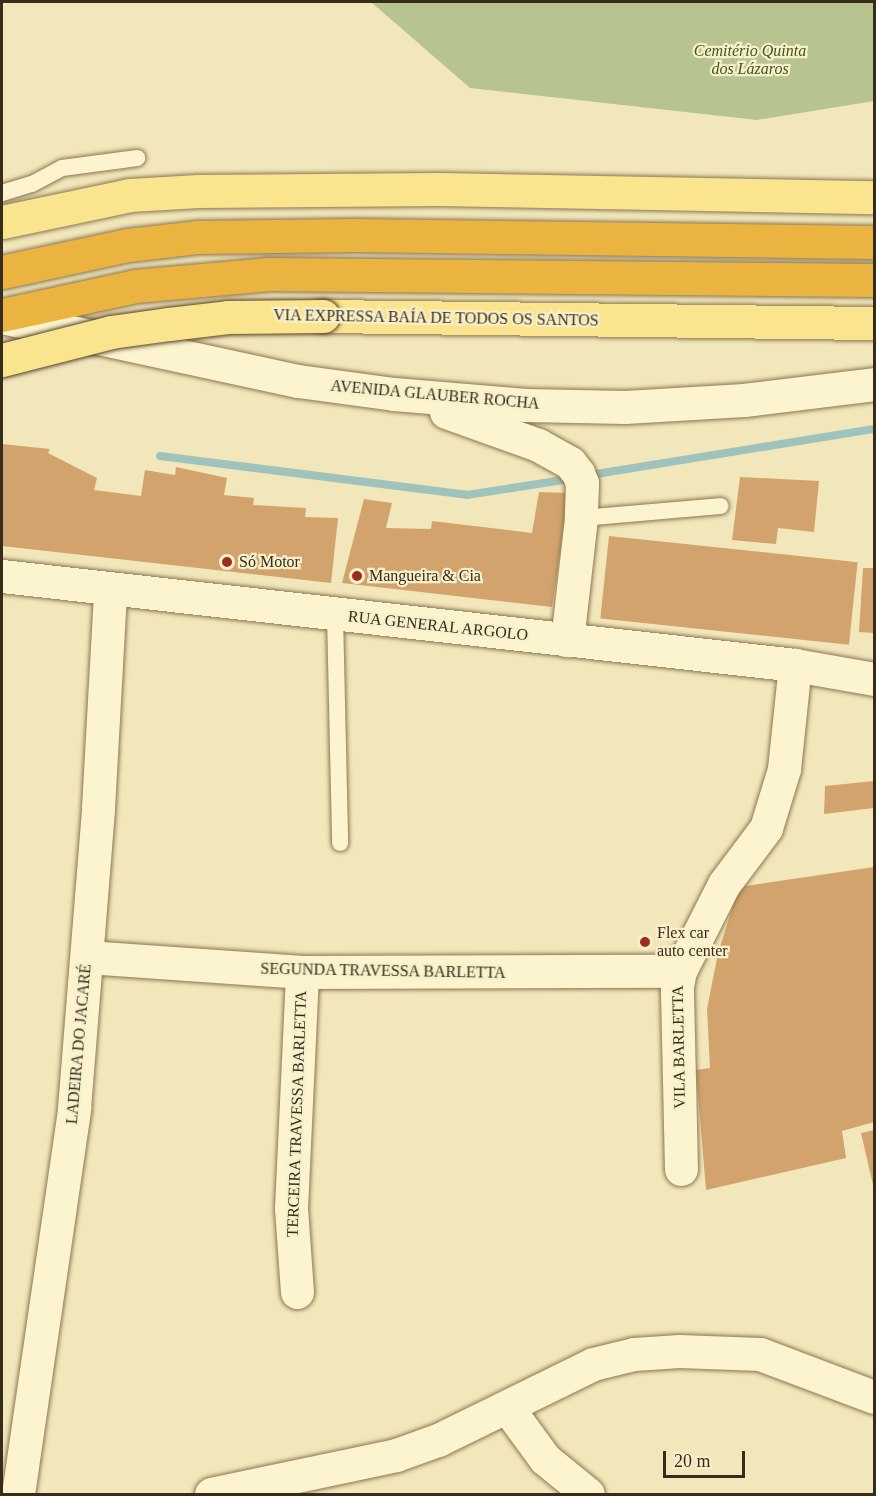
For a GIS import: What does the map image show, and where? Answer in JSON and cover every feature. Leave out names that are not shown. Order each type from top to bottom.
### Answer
[{"type":"highway","points":[[2,272],[117,247],[197,237],[874,242]]},
{"type":"highway","points":[[2,316],[75,296],[196,277],[356,273],[868,280]]},
{"type":"main road","points":[[2,222],[130,195],[439,189],[874,197]]},
{"type":"main road","name":"VIA EXPRESSA BAÍA DE TODOS OS SANTOS","points":[[2,360],[111,332],[228,317],[322,316],[874,323]]},
{"type":"street","name":"AVENIDA GLAUBER ROCHA","points":[[2,316],[298,381],[394,394],[526,405],[625,407],[744,400],[874,384]]},
{"type":"street","points":[[394,394],[505,431],[561,458],[578,473],[582,483],[581,519],[567,640]]},
{"type":"street","name":"RUA GENERAL ARGOLO","points":[[2,576],[110,590],[795,665],[874,679]]},
{"type":"street","name":"LADEIRA DO JACARÉ","points":[[18,1494],[74,1108],[87,957],[110,590]]},
{"type":"street","name":"VILA BARLETTA","points":[[681,1169],[676,986],[680,971],[724,884],[770,818],[784,769],[795,665]]},
{"type":"street","name":"SEGUNDA TRAVESSA BARLETTA","points":[[87,957],[302,972],[680,971]]},
{"type":"street","name":"TERCEIRA TRAVESSA BARLETTA","points":[[297,1292],[291,1208],[302,972]]},
{"type":"street","points":[[212,1494],[396,1455],[438,1440],[593,1364],[634,1354],[679,1351],[760,1354],[874,1397]]},
{"type":"street","points":[[507,1407],[546,1459],[588,1494]]},
{"type":"lane","points":[[2,193],[32,184],[62,168],[137,158]]},
{"type":"lane","points":[[581,519],[720,506]]},
{"type":"lane","points":[[335,615],[340,843]]},
{"type":"green space","name":"Cemitério Quinta dos Lázaros","points":[[371,2],[874,2],[874,101],[757,120],[470,88]]},
{"type":"building","points":[[2,444],[50,449],[48,453],[97,478],[94,490],[141,496],[145,470],[175,475],[176,467],[227,478],[224,495],[254,498],[253,505],[306,508],[305,517],[338,518],[331,583],[2,546]]},
{"type":"building","points":[[740,477],[819,481],[814,532],[778,528],[776,544],[732,540]]},
{"type":"building","points":[[539,492],[569,493],[552,607],[342,583],[364,499],[392,503],[386,528],[431,529],[432,521],[532,533]]},
{"type":"building","points":[[609,536],[858,562],[849,645],[600,619]]},
{"type":"building","points":[[863,568],[874,568],[874,633],[859,632]]},
{"type":"building","points":[[874,781],[874,808],[824,814],[825,786]]},
{"type":"building","points":[[874,867],[874,1122],[842,1131],[846,1158],[706,1190],[696,1070],[710,1068],[707,1009],[718,953],[739,887]]},
{"type":"building","points":[[874,1130],[874,1185],[873,1185],[861,1133]]},
{"type":"waterway","points":[[596,474],[874,429]]},
{"type":"waterway","points":[[160,456],[467,495],[563,480]]},
{"type":"place","name":"Só Motor","points":[[227,562]]},
{"type":"place","name":"Mangueira & Cia","points":[[357,576]]},
{"type":"place","name":"Flex car auto center","points":[[645,942]]}]
